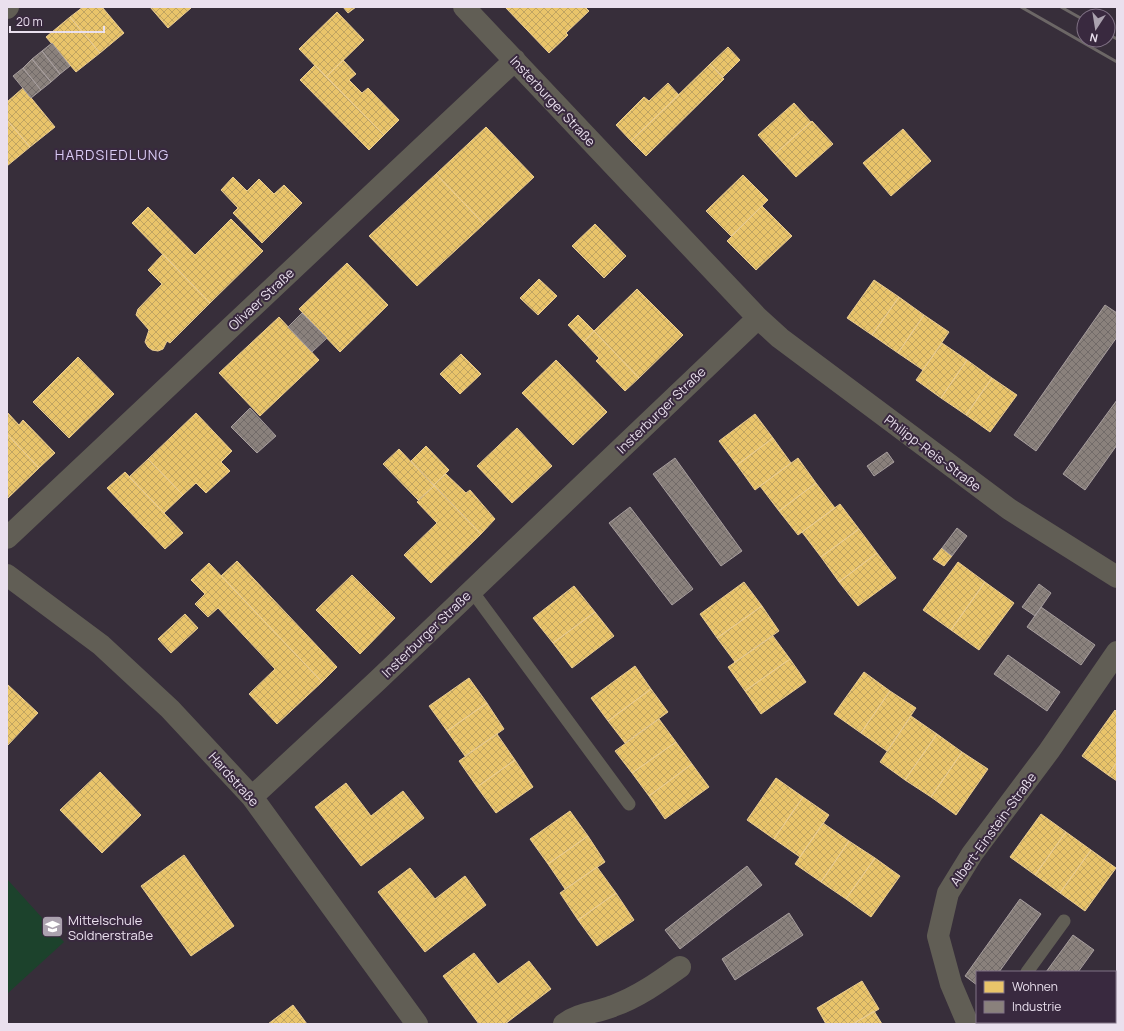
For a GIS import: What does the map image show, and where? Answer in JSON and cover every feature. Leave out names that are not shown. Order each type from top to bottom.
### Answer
[{"type":"street","name":"Insterburger Straße","points":[[252,797],[472,591],[758,318],[464,7]]},
{"type":"street","name":"Olivaer Straße","points":[[7,538],[515,60]]},
{"type":"street","name":"Philipp-Reis-Straße","points":[[758,318],[780,338],[1009,509],[1117,576]]},
{"type":"street","name":"Hardstraße","points":[[7,575],[101,645],[170,709],[252,797],[417,1024]]},
{"type":"street","name":"Albert-Einstein-Straße","points":[[968,1024],[951,984],[938,936],[948,893],[972,854],[1049,752],[1117,652]]},
{"type":"street","points":[[564,1024],[575,1016],[613,1007],[643,993],[680,967]]},
{"type":"lane","points":[[472,591],[628,804]]},
{"type":"lane","points":[[1028,971],[1064,921]]},
{"type":"green space","points":[[7,879],[64,942],[7,994]]},
{"type":"building: Wohnen","points":[[83,7],[102,7],[124,33],[100,53],[70,17]]},
{"type":"building: Wohnen","points":[[150,7],[190,7],[191,8],[168,28]]},
{"type":"building: Wohnen","points":[[343,7],[356,7],[348,13]]},
{"type":"building: Wohnen","points":[[505,7],[585,7],[589,11],[566,33],[568,35],[549,53]]},
{"type":"building: Wohnen","points":[[337,12],[364,40],[326,77],[299,49]]},
{"type":"building: Wohnen","points":[[70,17],[100,53],[76,72],[46,37]]},
{"type":"building: Wohnen","points":[[728,47],[740,60],[723,77],[710,64]]},
{"type":"building: Wohnen","points":[[343,60],[356,74],[349,80],[362,93],[368,88],[399,120],[384,135],[326,77]]},
{"type":"building: Wohnen","points":[[710,64],[724,79],[646,156],[631,141]]},
{"type":"building: Wohnen","points":[[315,65],[384,135],[369,150],[300,80]]},
{"type":"building: Wohnen","points":[[668,83],[679,95],[631,141],[616,125],[644,97],[649,101]]},
{"type":"building: Wohnen","points":[[23,88],[55,127],[30,147],[7,120],[7,102]]},
{"type":"building: Wohnen","points":[[794,103],[811,122],[775,154],[758,135]]},
{"type":"building: Wohnen","points":[[7,120],[30,147],[7,166]]},
{"type":"building: Wohnen","points":[[812,121],[833,144],[796,177],[775,154]]},
{"type":"building: Wohnen","points":[[486,127],[534,177],[484,224],[436,174]]},
{"type":"building: Wohnen","points":[[903,129],[931,161],[891,196],[863,163]]},
{"type":"building: Wohnen","points":[[436,174],[484,224],[417,286],[369,236]]},
{"type":"building: Wohnen","points":[[743,175],[768,200],[731,236],[706,211]]},
{"type":"building: Wohnen","points":[[233,177],[247,191],[259,179],[274,194],[284,185],[302,203],[262,243],[233,213],[238,208],[221,190]]},
{"type":"building: Wohnen","points":[[762,206],[792,236],[756,270],[727,241]]},
{"type":"building: Wohnen","points":[[148,207],[195,255],[231,219],[263,251],[210,303],[132,223]]},
{"type":"building: Wohnen","points":[[595,224],[626,256],[604,278],[572,246]]},
{"type":"building: Wohnen","points":[[163,254],[210,303],[170,343],[167,341],[163,349],[158,351],[152,350],[148,347],[145,342],[149,330],[136,315],[138,309],[162,284],[148,270]]},
{"type":"building: Wohnen","points":[[347,263],[388,305],[340,352],[299,309]]},
{"type":"building: Wohnen","points":[[539,279],[557,296],[538,315],[520,298]]},
{"type":"building: Wohnen","points":[[874,280],[899,297],[872,335],[847,318]]},
{"type":"building: Wohnen","points":[[637,289],[683,335],[639,378],[594,331]]},
{"type":"building: Wohnen","points":[[899,297],[924,315],[898,353],[872,335]]},
{"type":"building: Wohnen","points":[[578,315],[594,331],[584,342],[568,325]]},
{"type":"building: Wohnen","points":[[924,315],[949,332],[923,370],[898,353]]},
{"type":"building: Wohnen","points":[[279,317],[319,360],[260,416],[219,373]]},
{"type":"building: Wohnen","points":[[594,331],[639,378],[625,391],[596,361],[599,358],[584,342]]},
{"type":"building: Wohnen","points":[[942,343],[967,360],[941,398],[916,380]]},
{"type":"building: Wohnen","points":[[461,354],[481,374],[460,394],[440,374]]},
{"type":"building: Wohnen","points":[[78,357],[114,394],[69,438],[33,402]]},
{"type":"building: Wohnen","points":[[556,360],[607,412],[573,445],[522,393]]},
{"type":"building: Wohnen","points":[[967,360],[992,378],[966,415],[941,398]]},
{"type":"building: Wohnen","points":[[992,378],[1017,395],[990,432],[966,415]]},
{"type":"building: Wohnen","points":[[7,412],[19,425],[23,420],[55,453],[39,468],[7,434]]},
{"type":"building: Wohnen","points":[[196,413],[232,451],[221,462],[230,471],[206,493],[196,483],[183,495],[148,459]]},
{"type":"building: Wohnen","points":[[755,414],[773,438],[737,465],[719,441]]},
{"type":"building: Wohnen","points":[[517,428],[552,466],[512,503],[477,466]]},
{"type":"building: Wohnen","points":[[7,434],[39,468],[7,499]]},
{"type":"building: Wohnen","points":[[773,438],[791,463],[755,490],[737,465]]},
{"type":"building: Wohnen","points":[[426,446],[449,470],[434,485],[411,461]]},
{"type":"building: Wohnen","points":[[399,449],[434,486],[418,500],[383,464]]},
{"type":"building: Wohnen","points":[[798,458],[816,483],[779,511],[760,486]]},
{"type":"building: Wohnen","points":[[148,459],[183,495],[164,513],[129,477]]},
{"type":"building: Wohnen","points":[[125,472],[183,533],[165,549],[107,488]]},
{"type":"building: Wohnen","points":[[446,474],[466,493],[470,490],[495,519],[481,534],[434,485]]},
{"type":"building: Wohnen","points":[[816,483],[835,508],[798,535],[779,511]]},
{"type":"building: Wohnen","points":[[434,486],[481,534],[431,583],[404,555],[437,523],[417,502]]},
{"type":"building: Wohnen","points":[[840,504],[859,529],[821,557],[802,532]]},
{"type":"building: Wohnen","points":[[859,529],[877,553],[839,582],[821,557]]},
{"type":"building: Wohnen","points":[[942,548],[952,556],[944,566],[933,559]]},
{"type":"building: Wohnen","points":[[877,553],[896,578],[858,606],[839,582]]},
{"type":"building: Wohnen","points":[[237,561],[337,667],[322,682],[221,576]]},
{"type":"building: Wohnen","points":[[958,562],[985,582],[951,630],[923,610]]},
{"type":"building: Wohnen","points":[[209,563],[322,682],[277,724],[249,694],[275,669],[218,608],[208,617],[195,604],[205,594],[191,580]]},
{"type":"building: Wohnen","points":[[352,575],[395,618],[360,654],[316,610]]},
{"type":"building: Wohnen","points":[[744,582],[762,606],[717,638],[700,614]]},
{"type":"building: Wohnen","points":[[985,582],[1014,603],[979,650],[951,630]]},
{"type":"building: Wohnen","points":[[574,586],[595,612],[553,643],[533,618]]},
{"type":"building: Wohnen","points":[[762,606],[779,631],[735,662],[717,638]]},
{"type":"building: Wohnen","points":[[595,612],[614,636],[572,668],[553,643]]},
{"type":"building: Wohnen","points":[[185,614],[198,628],[171,653],[158,639]]},
{"type":"building: Wohnen","points":[[773,636],[790,659],[745,691],[728,667]]},
{"type":"building: Wohnen","points":[[790,659],[806,682],[761,714],[745,691]]},
{"type":"building: Wohnen","points":[[635,666],[651,689],[608,721],[591,698]]},
{"type":"building: Wohnen","points":[[864,672],[890,691],[861,733],[834,714]]},
{"type":"building: Wohnen","points":[[469,678],[487,703],[447,731],[429,706]]},
{"type":"building: Wohnen","points":[[7,684],[38,713],[7,746]]},
{"type":"building: Wohnen","points":[[651,689],[668,712],[625,743],[608,721]]},
{"type":"building: Wohnen","points":[[890,691],[916,708],[887,751],[861,733]]},
{"type":"building: Wohnen","points":[[487,703],[504,729],[465,756],[447,731]]},
{"type":"building: Wohnen","points":[[1115,710],[1117,712],[1117,762],[1108,775],[1082,756]]},
{"type":"building: Wohnen","points":[[911,716],[937,734],[905,780],[880,762]]},
{"type":"building: Wohnen","points":[[659,719],[676,742],[632,773],[615,751]]},
{"type":"building: Wohnen","points":[[497,734],[515,760],[477,787],[459,761]]},
{"type":"building: Wohnen","points":[[937,734],[962,752],[931,797],[905,780]]},
{"type":"building: Wohnen","points":[[676,742],[692,764],[649,796],[632,773]]},
{"type":"building: Wohnen","points":[[962,752],[988,769],[956,815],[931,797]]},
{"type":"building: Wohnen","points":[[515,760],[533,787],[496,813],[477,787]]},
{"type":"building: Wohnen","points":[[1117,762],[1117,781],[1108,775]]},
{"type":"building: Wohnen","points":[[692,764],[709,787],[665,819],[649,796]]},
{"type":"building: Wohnen","points":[[100,772],[141,815],[102,853],[60,810]]},
{"type":"building: Wohnen","points":[[776,778],[803,797],[774,839],[747,820]]},
{"type":"building: Wohnen","points":[[346,783],[371,816],[403,791],[424,818],[361,866],[315,807]]},
{"type":"building: Wohnen","points":[[803,797],[829,815],[800,857],[774,839]]},
{"type":"building: Wohnen","points":[[570,811],[588,836],[548,864],[530,839]]},
{"type":"building: Wohnen","points":[[1041,814],[1066,832],[1035,875],[1010,857]]},
{"type":"building: Wohnen","points":[[823,823],[849,841],[821,882],[795,864]]},
{"type":"building: Wohnen","points":[[1066,832],[1091,850],[1060,893],[1035,875]]},
{"type":"building: Wohnen","points":[[588,836],[605,862],[565,889],[548,864]]},
{"type":"building: Wohnen","points":[[849,841],[875,858],[846,899],[821,882]]},
{"type":"building: Wohnen","points":[[1091,850],[1116,868],[1085,911],[1060,893]]},
{"type":"building: Wohnen","points":[[184,855],[234,926],[191,956],[141,886]]},
{"type":"building: Wohnen","points":[[875,858],[900,876],[871,917],[846,899]]},
{"type":"building: Wohnen","points":[[597,867],[616,893],[578,920],[560,893]]},
{"type":"building: Wohnen","points":[[410,868],[435,899],[465,876],[486,905],[425,952],[378,892]]},
{"type":"building: Wohnen","points":[[616,893],[634,920],[597,946],[578,920]]},
{"type":"building: Wohnen","points":[[474,953],[498,984],[529,961],[551,989],[505,1024],[479,1024],[443,976]]},
{"type":"building: Wohnen","points":[[862,981],[879,1009],[853,1024],[826,1024],[817,1008]]},
{"type":"building: Wohnen","points":[[293,1005],[307,1024],[268,1024]]},
{"type":"building: Wohnen","points":[[874,1011],[882,1024],[853,1024]]},
{"type":"building: Industrie","points":[[52,43],[70,66],[60,74],[42,51]]},
{"type":"building: Industrie","points":[[42,51],[60,74],[51,82],[32,59]]},
{"type":"building: Industrie","points":[[32,59],[51,82],[41,90],[23,68]]},
{"type":"building: Industrie","points":[[23,68],[41,90],[31,98],[13,76]]},
{"type":"building: Industrie","points":[[1105,305],[1117,313],[1117,337],[1036,451],[1014,435]]},
{"type":"building: Industrie","points":[[302,313],[327,338],[312,352],[288,327]]},
{"type":"building: Industrie","points":[[1117,400],[1117,445],[1085,490],[1063,474]]},
{"type":"building: Industrie","points":[[250,408],[276,436],[257,453],[231,427]]},
{"type":"building: Industrie","points":[[887,452],[894,462],[874,476],[867,466]]},
{"type":"building: Industrie","points":[[675,458],[742,551],[721,566],[653,474]]},
{"type":"building: Industrie","points":[[630,507],[693,589],[672,605],[609,523]]},
{"type":"building: Industrie","points":[[957,528],[967,536],[952,556],[942,548]]},
{"type":"building: Industrie","points":[[1039,584],[1051,593],[1035,616],[1022,607]]},
{"type":"building: Industrie","points":[[1041,607],[1095,645],[1081,665],[1027,627]]},
{"type":"building: Industrie","points":[[1008,655],[1060,692],[1047,711],[994,674]]},
{"type":"building: Industrie","points":[[747,866],[762,885],[680,949],[665,930]]},
{"type":"building: Industrie","points":[[1020,899],[1041,914],[1000,971],[976,971],[976,984],[965,976]]},
{"type":"building: Industrie","points":[[789,913],[803,935],[735,980],[722,959]]},
{"type":"building: Industrie","points":[[1073,935],[1094,950],[1079,971],[1047,971]]},
{"type":"building: Industrie","points":[[1009,1023],[1041,1023],[1040,1024]]},
{"type":"railway","points":[[1021,7],[1117,62]]},
{"type":"railway","points":[[1061,7],[1076,15]]},
{"type":"place","name":"Mittelschule Soldnerstraße","points":[[52,927]]},
{"type":"district","name":"HARDSIEDLUNG","points":[[112,154]]}]
